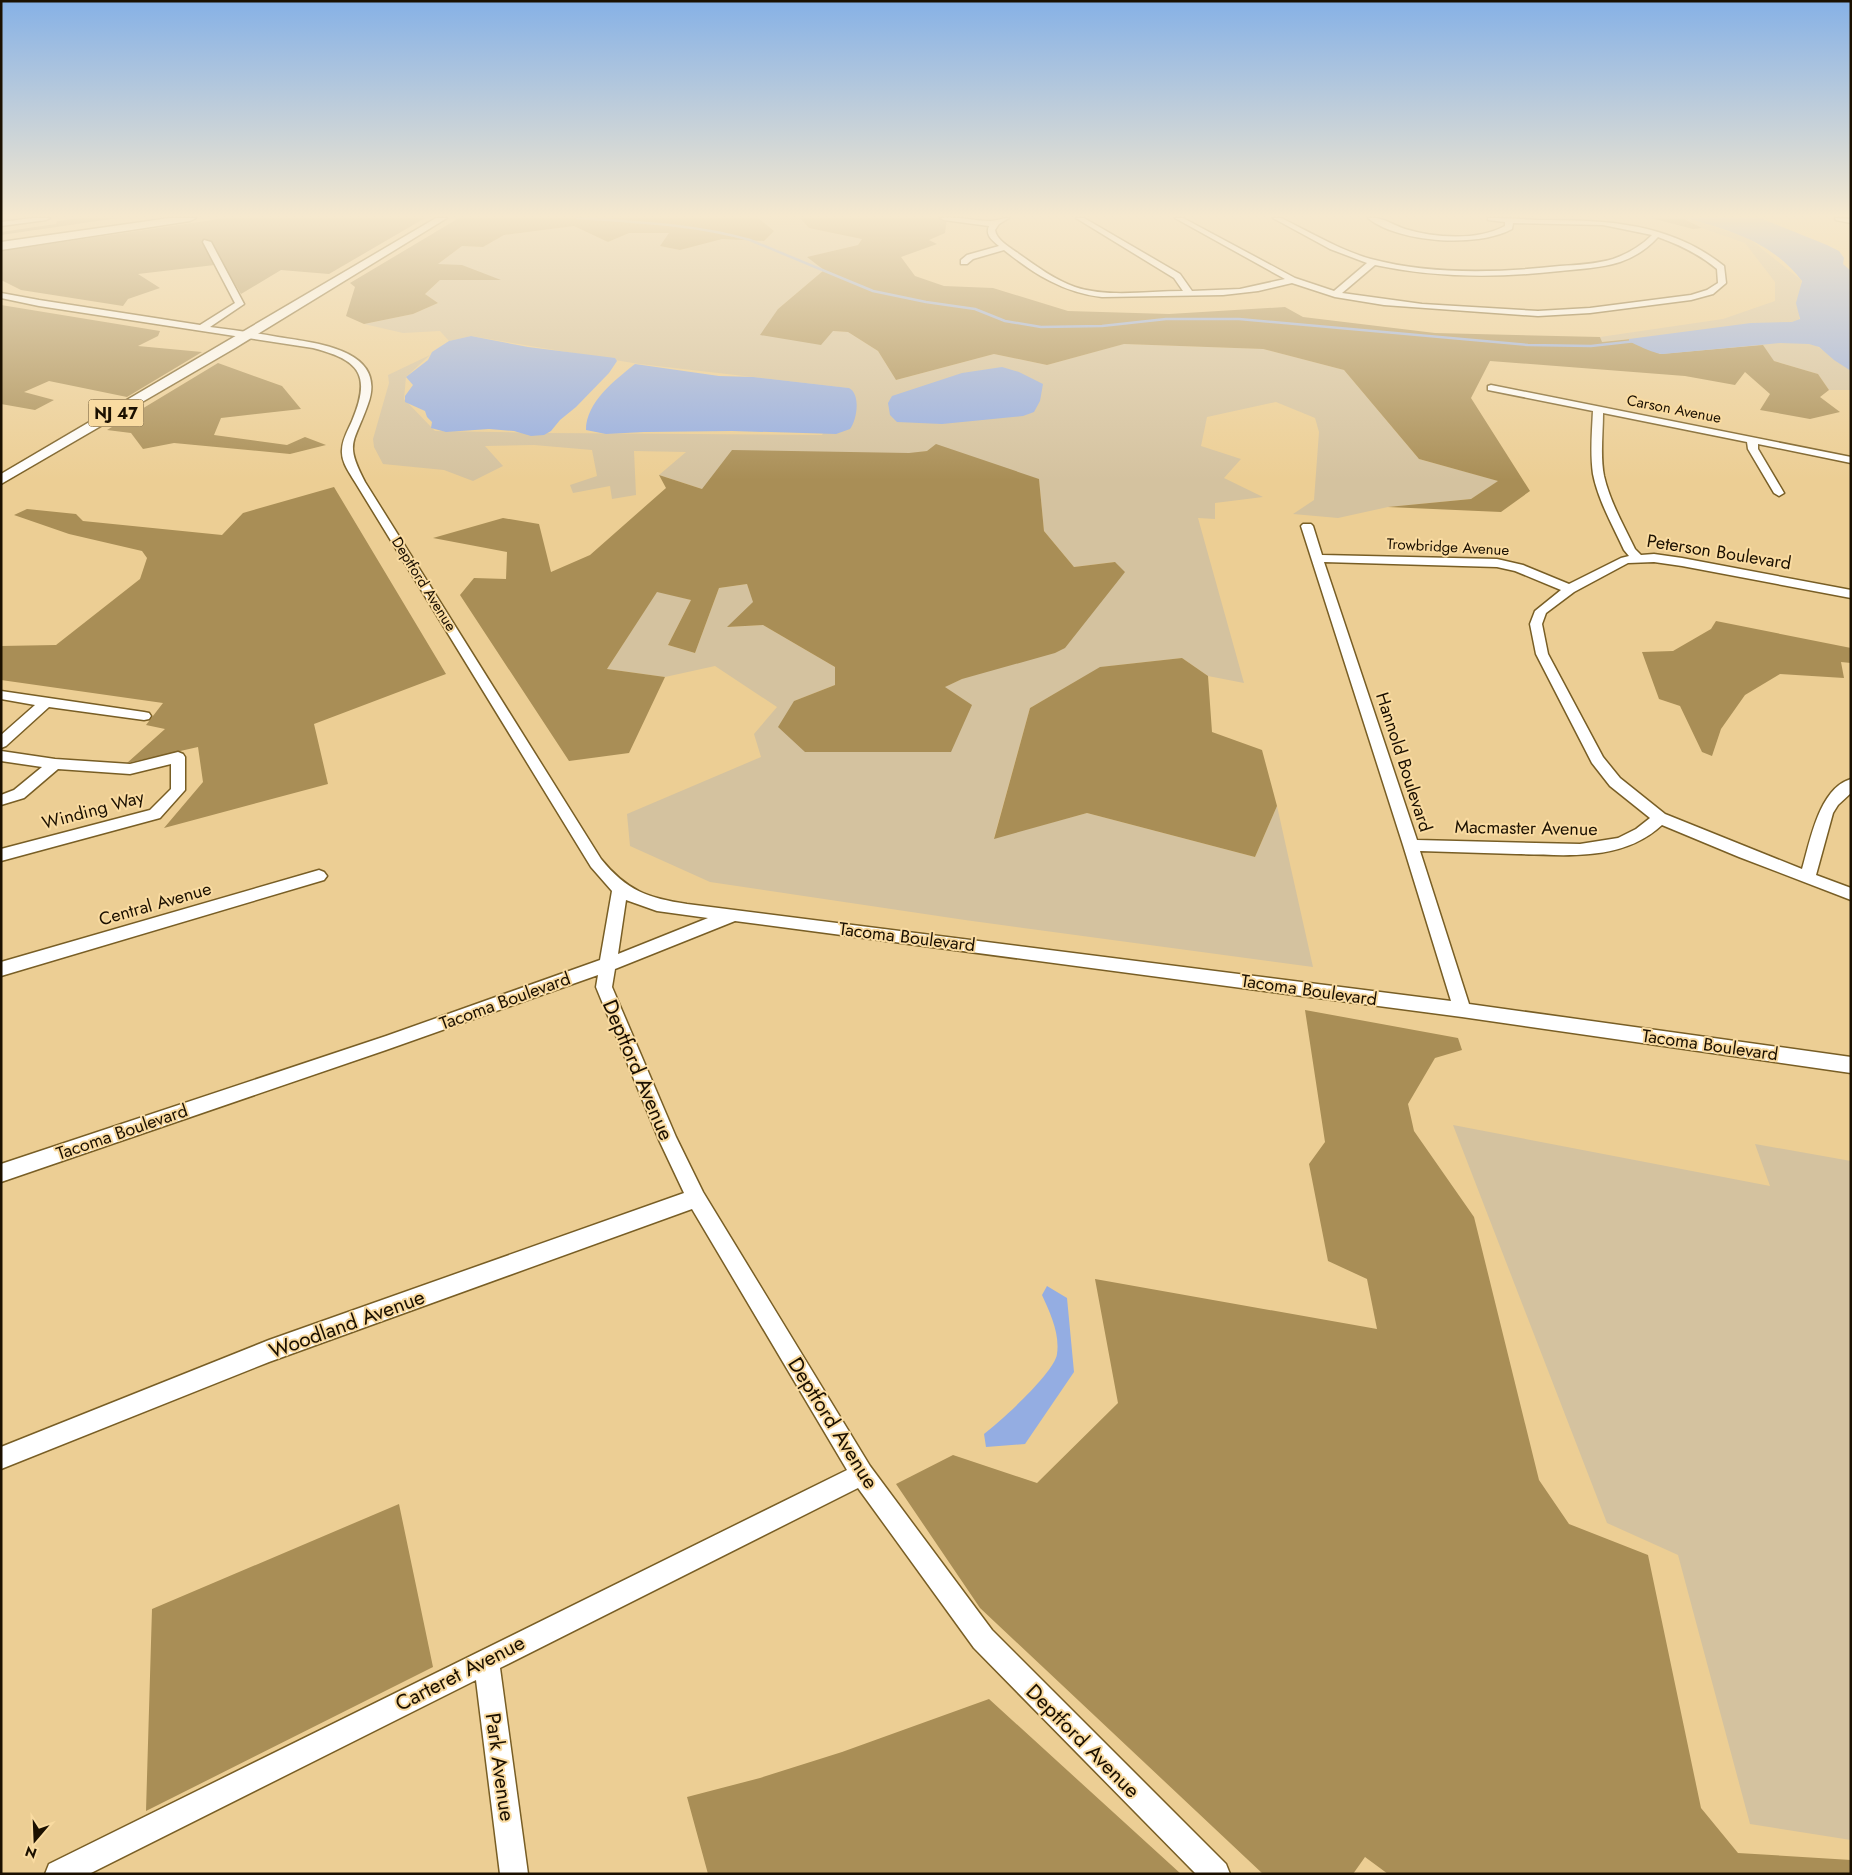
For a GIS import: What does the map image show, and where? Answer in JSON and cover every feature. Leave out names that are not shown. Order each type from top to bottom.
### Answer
[{"type":"main road","name":"NJ 47","points":[[1,480],[296,306]]},
{"type":"street","name":"Deptford Avenue","points":[[55,306],[330,349],[353,360],[365,374],[368,382],[367,398],[352,431],[347,454],[360,482],[596,863],[620,889],[640,900],[667,906],[734,915]]},
{"type":"street","points":[[202,328],[238,306]]},
{"type":"street","points":[[1406,306],[1515,313],[1551,313],[1620,306]]},
{"type":"street","name":"Carson Avenue","points":[[1491,388],[1851,460]]},
{"type":"street","points":[[1598,409],[1597,458],[1600,476],[1608,500],[1630,550],[1638,558]]},
{"type":"street","points":[[1752,440],[1753,449],[1779,493]]},
{"type":"street","name":"Hannold Boulevard","points":[[1307,526],[1411,845],[1462,1010]]},
{"type":"street","name":"Trowbridge Avenue","points":[[1319,558],[1497,563],[1519,568],[1570,589]]},
{"type":"street","name":"Peterson Boulevard","points":[[1851,594],[1682,562],[1638,558],[1625,560],[1570,589],[1541,611],[1536,624],[1542,654],[1597,760],[1615,782],[1660,818],[1735,850],[1851,894]]},
{"type":"street","points":[[1,695],[144,716]]},
{"type":"street","points":[[1,743],[46,702]]},
{"type":"street","name":"Winding Way","points":[[1,756],[55,764],[130,770],[178,757],[178,790],[155,814],[1,855]]},
{"type":"street","points":[[1,800],[19,794],[55,764]]},
{"type":"street","points":[[1808,878],[1826,814],[1832,802],[1851,784]]},
{"type":"street","name":"Macmaster Avenue","points":[[1411,845],[1580,850],[1603,848],[1624,843],[1638,837],[1660,818]]},
{"type":"street","name":"Central Avenue","points":[[1,969],[320,876]]},
{"type":"street","name":"Deptford Avenue","points":[[620,889],[604,987],[668,1140],[696,1198],[862,1474],[983,1639],[1216,1874]]},
{"type":"street","name":"Tacoma Boulevard","points":[[1,1173],[386,1044],[609,964],[734,915],[1462,1010],[1851,1065]]},
{"type":"street","name":"Woodland Avenue","points":[[1,1458],[269,1351],[696,1198]]},
{"type":"street","name":"Carteret Avenue","points":[[59,1874],[862,1474]]},
{"type":"street","name":"Park Avenue","points":[[486,1660],[514,1874]]},
{"type":"shaded area","points":[[1,306],[160,331],[158,336],[138,346],[202,352],[127,397],[49,381],[24,392],[54,400],[35,410],[1,404]]},
{"type":"shaded area","points":[[349,306],[432,306],[413,314],[364,324],[346,316]]},
{"type":"shaded area","points":[[432,306],[782,306],[778,309],[833,331],[848,332],[878,351],[896,380],[994,354],[1047,365],[1123,344],[1263,349],[1344,370],[1419,459],[1499,481],[1471,499],[1388,507],[1338,518],[1293,514],[1314,500],[1319,432],[1315,418],[1276,402],[1207,417],[1201,446],[1241,459],[1224,478],[1263,497],[1215,503],[1215,519],[1198,518],[1244,683],[1208,676],[1182,658],[1101,667],[1030,708],[994,838],[1087,813],[1255,857],[1277,806],[1313,967],[965,920],[710,882],[630,846],[627,814],[761,757],[754,734],[777,707],[715,666],[665,677],[607,669],[657,591],[691,600],[668,645],[695,653],[719,588],[747,584],[754,602],[728,627],[763,625],[835,667],[835,685],[794,701],[944,687],[962,679],[1115,562],[1074,567],[1044,531],[1039,479],[927,451],[702,489],[659,475],[686,452],[634,451],[636,495],[612,499],[610,486],[573,493],[570,485],[597,476],[592,450],[534,445],[485,446],[503,466],[473,481],[444,470],[383,464],[374,447],[373,439],[389,383],[388,375],[430,355],[406,377],[404,399],[435,431],[822,435],[849,388],[639,364],[471,336],[449,341],[440,331],[403,333],[364,324],[413,314]]},
{"type":"shaded area","points":[[782,306],[1050,306],[1068,311],[1169,314],[1285,307],[1303,317],[1435,333],[1600,337],[1602,342],[1631,339],[1660,354],[1763,345],[1774,361],[1818,374],[1829,390],[1820,397],[1840,412],[1810,419],[1760,410],[1770,394],[1745,372],[1735,385],[1685,376],[1490,361],[1471,398],[1530,491],[1501,512],[1388,507],[1471,499],[1498,481],[1419,459],[1344,370],[1263,349],[1124,344],[1047,365],[994,354],[896,380],[878,351],[848,332],[833,331],[821,345],[760,335]]},
{"type":"shaded area","points":[[1762,306],[1800,306],[1799,320],[1815,345],[1851,370],[1851,390],[1829,390],[1818,374],[1774,361],[1660,354],[1631,339],[1601,342],[1600,337],[1723,319]]},
{"type":"shaded area","points":[[218,363],[282,386],[301,409],[221,418],[214,435],[287,445],[305,437],[326,445],[290,454],[174,443],[143,449],[131,433],[107,430]]},
{"type":"shaded area","points":[[936,444],[1039,479],[1044,531],[1074,567],[1115,562],[1125,572],[1065,648],[1055,653],[962,679],[945,687],[972,705],[951,752],[805,752],[778,727],[794,701],[835,685],[835,667],[763,625],[727,627],[753,602],[747,584],[719,588],[695,653],[668,645],[691,600],[657,592],[607,669],[665,677],[629,753],[569,761],[460,595],[474,578],[506,579],[507,552],[433,538],[503,518],[539,524],[551,572],[590,555],[666,488],[659,475],[702,489],[732,450],[909,453],[927,451]]},
{"type":"shaded area","points":[[334,487],[446,674],[314,724],[328,784],[164,828],[203,782],[198,747],[127,763],[165,729],[146,725],[163,703],[1,680],[1,646],[56,645],[140,579],[147,558],[142,551],[69,534],[14,515],[27,509],[76,514],[83,521],[222,535],[243,513]]},
{"type":"shaded area","points":[[1716,621],[1851,648],[1851,663],[1841,662],[1844,678],[1780,674],[1745,695],[1721,729],[1712,756],[1702,752],[1680,706],[1659,699],[1642,652],[1673,651],[1711,629]]},
{"type":"shaded area","points":[[1182,658],[1208,676],[1212,732],[1262,750],[1277,806],[1255,857],[1087,813],[994,839],[1030,708],[1100,667]]},
{"type":"shaded area","points":[[1305,1010],[1458,1038],[1462,1050],[1435,1058],[1408,1104],[1414,1131],[1474,1217],[1539,1480],[1569,1524],[1648,1555],[1701,1808],[1738,1853],[1851,1860],[1851,1874],[1388,1874],[1365,1857],[1353,1874],[1263,1874],[980,1608],[896,1484],[953,1455],[1037,1483],[1118,1403],[1095,1279],[1377,1329],[1367,1279],[1328,1261],[1309,1164],[1325,1142]]},
{"type":"shaded area","points":[[1453,1125],[1770,1186],[1755,1144],[1851,1161],[1851,1840],[1750,1824],[1678,1555],[1607,1523]]},
{"type":"shaded area","points":[[399,1504],[433,1667],[146,1811],[152,1609]]},
{"type":"shaded area","points":[[989,1699],[1181,1874],[708,1874],[687,1797],[760,1778],[842,1752]]},
{"type":"water","points":[[1797,306],[1851,306],[1851,371],[1819,347],[1809,344],[1780,343],[1660,354],[1629,341],[1629,339],[1751,323],[1792,322],[1800,319]]},
{"type":"water","points":[[471,336],[528,347],[615,358],[617,361],[609,373],[576,407],[560,420],[551,431],[544,435],[531,436],[514,431],[489,429],[446,432],[431,428],[432,422],[427,417],[425,411],[405,402],[405,396],[413,385],[406,377],[428,360],[432,352],[449,341]]},
{"type":"water","points":[[635,364],[719,376],[753,377],[849,388],[855,396],[856,414],[850,429],[836,434],[732,431],[606,434],[586,430],[587,420],[596,401],[603,392]]},
{"type":"water","points":[[1002,367],[1019,372],[1043,384],[1040,401],[1034,412],[1023,416],[942,424],[897,422],[890,415],[888,403],[892,396],[962,373]]},
{"type":"water","points":[[1047,1286],[1067,1298],[1074,1372],[1025,1444],[986,1447],[984,1434],[1026,1396],[1054,1362],[1058,1346],[1057,1338],[1054,1323],[1042,1295]]},
{"type":"waterway","points":[[950,306],[975,309],[1005,321],[1041,327],[1102,326],[1166,319],[1239,319],[1528,345],[1591,346],[1636,341]]}]
